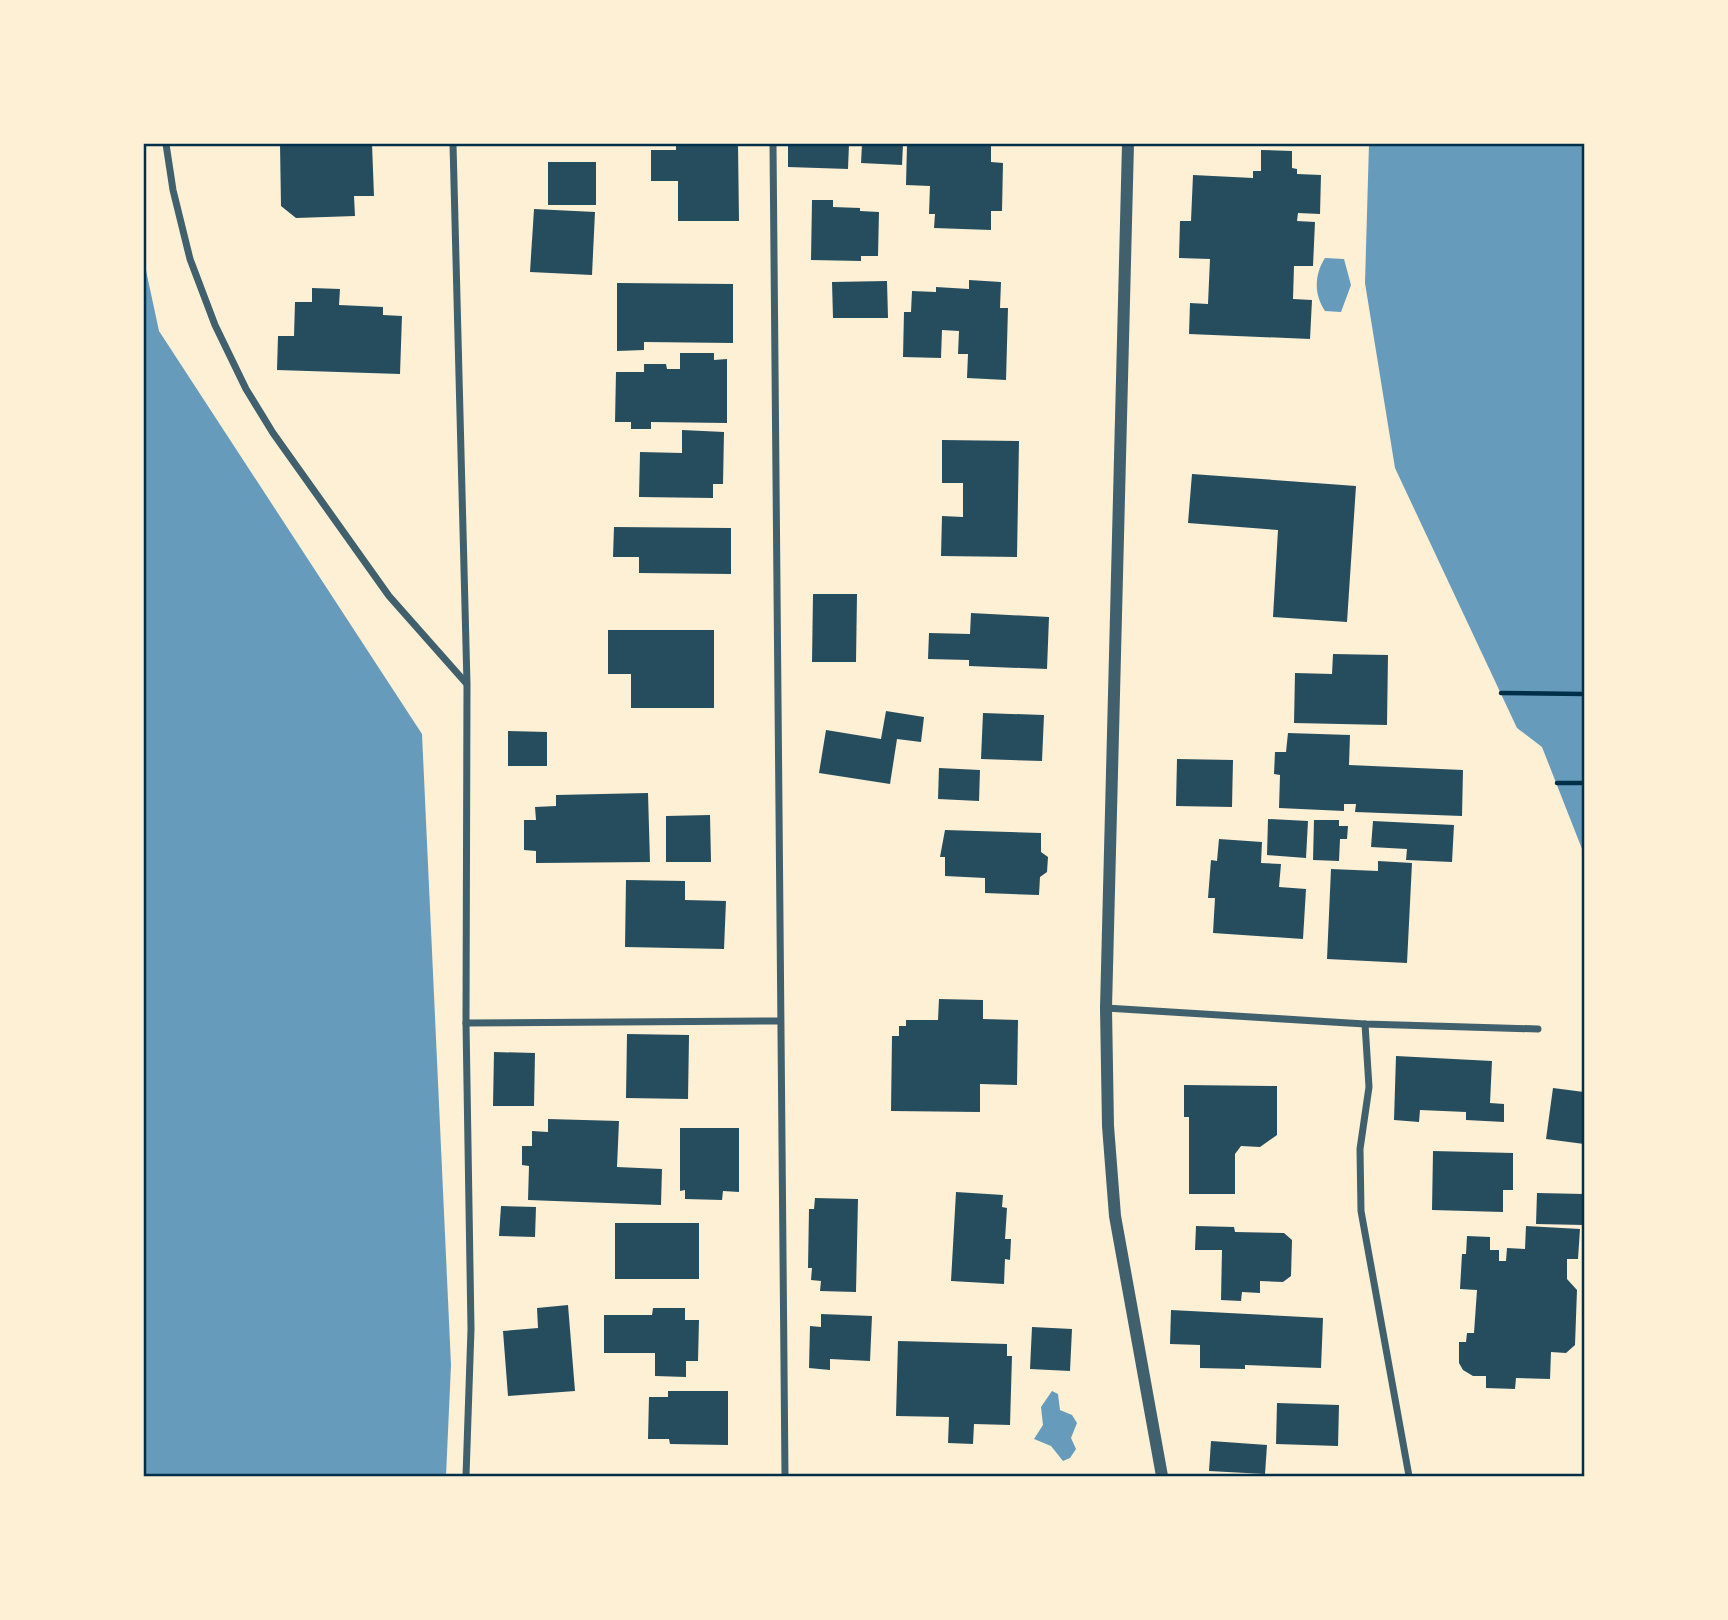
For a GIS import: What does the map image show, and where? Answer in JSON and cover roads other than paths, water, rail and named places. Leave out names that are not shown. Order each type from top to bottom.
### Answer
[{"type":"street","points":[[166,144],[173,190],[190,259],[215,325],[246,389],[273,433],[390,596],[467,684]]},
{"type":"street","points":[[453,144],[467,684],[466,1023],[471,1329],[466,1476]]},
{"type":"street","points":[[772,144],[785,1476]]},
{"type":"street","points":[[1128,144],[1106,1008],[1108,1126],[1115,1216],[1162,1476]]},
{"type":"street","points":[[1106,1008],[1365,1024],[1538,1029]]},
{"type":"street","points":[[466,1023],[780,1021]]},
{"type":"street","points":[[1365,1024],[1369,1087],[1360,1149],[1361,1211],[1409,1476]]},
{"type":"water","points":[[1369,144],[1584,144],[1584,854],[1542,747],[1517,728],[1395,468],[1365,283]]},
{"type":"water","points":[[1325,258],[1344,259],[1351,285],[1341,312],[1325,311],[1317,292],[1317,278]]},
{"type":"water","points":[[144,261],[159,331],[422,734],[451,1365],[446,1476],[144,1476]]},
{"type":"water","points":[[1052,1391],[1058,1394],[1060,1410],[1072,1415],[1077,1423],[1071,1438],[1076,1449],[1070,1458],[1063,1461],[1051,1446],[1034,1439],[1043,1425],[1041,1407]]}]
